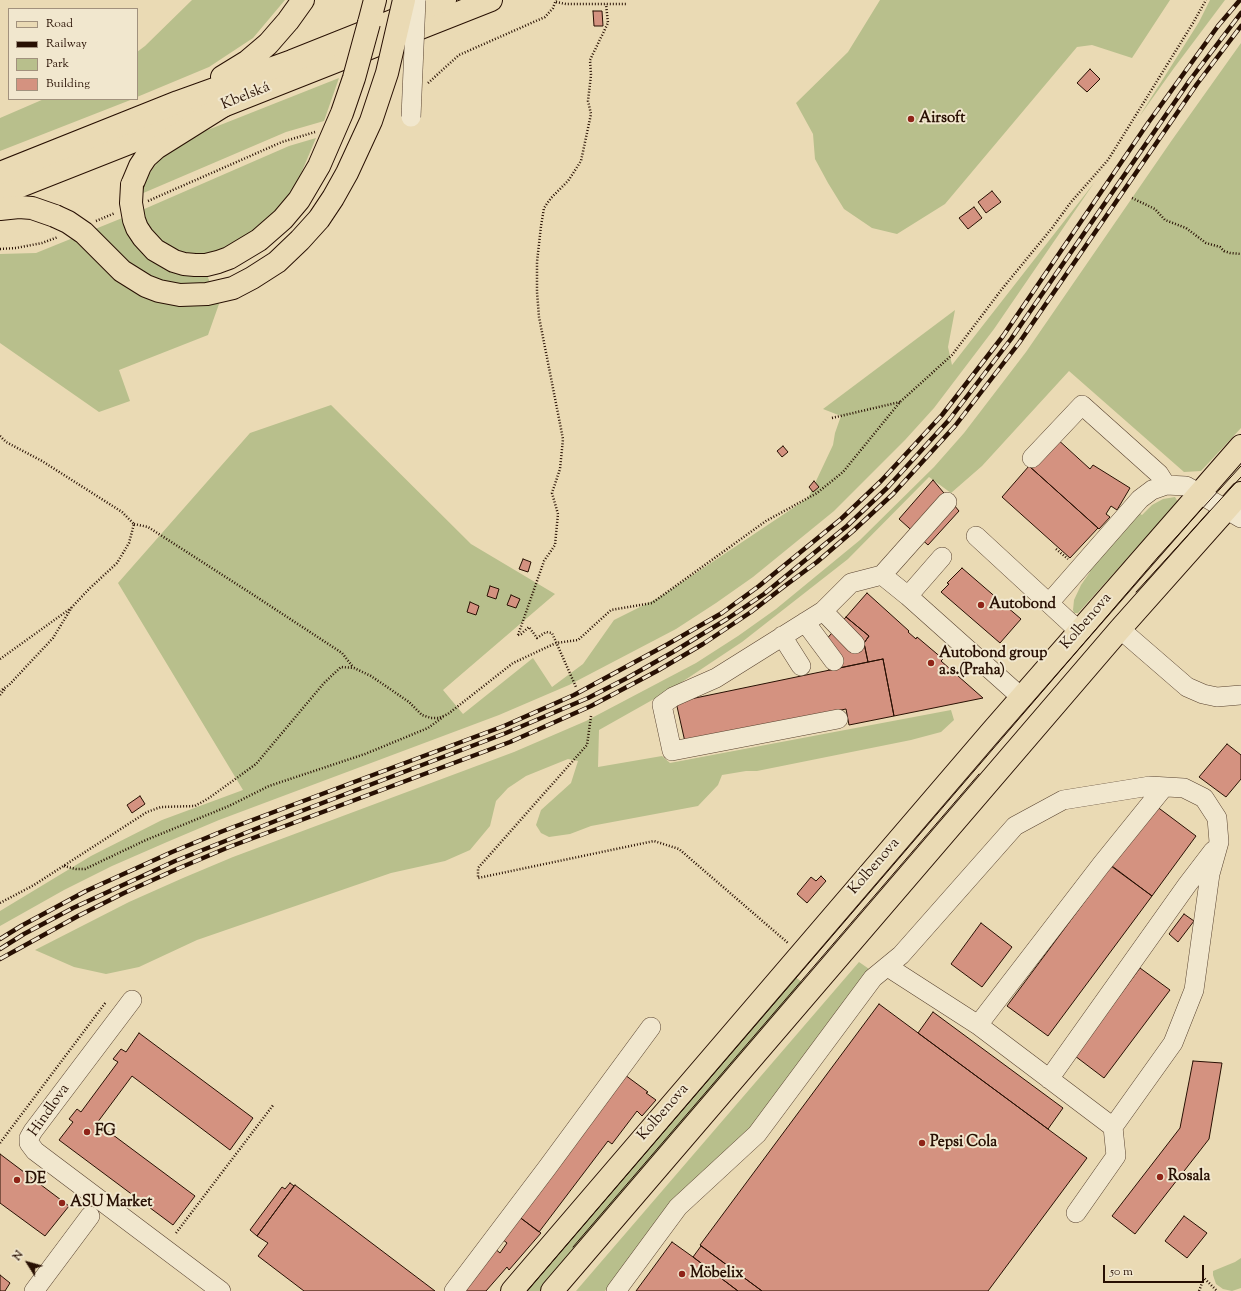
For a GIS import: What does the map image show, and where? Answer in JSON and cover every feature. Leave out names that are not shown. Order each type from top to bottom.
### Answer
[{"type":"main road","points":[[178,102],[232,71],[258,52],[279,33],[303,0]]},
{"type":"main road","points":[[223,106],[156,148],[146,157],[140,166],[132,185],[131,203],[134,220],[138,228],[146,241],[155,250],[174,262],[195,265],[218,262],[229,258],[259,240],[283,219],[299,200],[319,166],[342,113],[375,0]]},
{"type":"main road","points":[[0,209],[19,207],[32,208],[58,226],[68,222],[84,233],[109,260],[133,280],[159,291],[180,295],[207,294],[233,288],[277,262],[319,219],[333,198],[347,173],[371,121],[386,73],[404,0]]},
{"type":"main road","name":"Kbelská","points":[[0,173],[178,102],[292,61],[445,0]]},
{"type":"main road","name":"Kbelská","points":[[0,194],[491,0]]},
{"type":"main road","name":"Kolbenova","points":[[512,1291],[1021,697],[1241,446]]},
{"type":"main road","name":"Kolbenova","points":[[552,1291],[1120,629],[1234,513],[1241,493]]},
{"type":"street","points":[[411,117],[416,0]]},
{"type":"street","points":[[1032,458],[1082,405],[1159,474],[1166,485]]},
{"type":"street","points":[[1049,603],[1140,499],[1152,490],[1166,485],[1186,486],[1234,513]]},
{"type":"street","points":[[838,719],[672,751],[662,705],[673,697],[716,678],[823,611],[851,583],[882,575],[947,502]]},
{"type":"street","points":[[976,536],[1079,631]]},
{"type":"street","points":[[908,596],[942,557]]},
{"type":"street","points":[[882,575],[908,596],[1021,697]]},
{"type":"street","points":[[823,611],[855,644]]},
{"type":"street","points":[[805,622],[834,660]]},
{"type":"street","points":[[1120,629],[1187,687],[1203,694],[1217,697],[1241,695]]},
{"type":"street","points":[[782,636],[801,666]]},
{"type":"street","points":[[616,1291],[678,1207],[757,1134],[873,978],[901,955],[1015,826],[1063,800],[1150,786],[1184,788],[1204,798],[1217,818],[1219,842],[1210,874],[1194,990],[1173,1043],[1113,1127],[1116,1156],[1076,1213]]},
{"type":"street","points":[[978,1025],[1096,872],[1164,787]]},
{"type":"street","points":[[1048,1079],[1219,842]]},
{"type":"street","points":[[888,967],[978,1025],[1113,1127]]},
{"type":"street","name":"Hindlova","points":[[132,1000],[33,1131],[29,1143],[35,1152],[222,1291]]},
{"type":"street","points":[[454,1291],[548,1168],[651,1027]]},
{"type":"street","points":[[34,1291],[90,1216]]},
{"type":"path","points":[[63,866],[76,869],[85,868],[146,840],[229,806],[269,786],[365,754],[428,728],[513,663],[556,643],[578,640],[611,610],[652,603],[766,521],[817,493],[843,472],[900,402],[952,355],[1071,202],[1108,160],[1193,24],[1206,0]]},
{"type":"path","points":[[556,2],[566,4],[626,4]]},
{"type":"path","points":[[576,687],[552,633],[546,632],[537,638],[529,627],[518,635],[544,561],[556,545],[558,514],[552,493],[560,469],[563,439],[539,317],[537,262],[541,226],[544,208],[551,198],[568,181],[581,161],[590,114],[588,101],[591,75],[590,60],[608,23],[606,4]]},
{"type":"path","points":[[1132,198],[1155,209],[1165,220],[1186,228],[1206,243],[1220,247],[1224,251],[1230,253],[1241,254]]},
{"type":"path","points":[[89,224],[103,218]]},
{"type":"path","points":[[0,249],[16,248],[42,243],[58,226]]},
{"type":"path","points":[[832,418],[900,402]]},
{"type":"path","points":[[0,436],[6,442],[42,461],[122,512],[134,524],[148,527],[252,594],[342,654],[354,668]]},
{"type":"path","points":[[0,695],[53,638],[72,607],[88,589],[117,563],[129,543],[134,524]]},
{"type":"path","points":[[0,659],[72,607]]},
{"type":"path","points":[[0,903],[34,885],[147,812],[161,807],[195,806],[209,798],[256,764],[324,683],[341,667],[354,668],[371,676],[408,702],[422,714],[431,718],[439,718],[448,714]]},
{"type":"path","points":[[0,691],[9,685]]},
{"type":"path","points":[[591,716],[587,745],[478,868],[478,878],[654,841],[679,849],[801,954]]},
{"type":"path","points":[[0,1143],[106,1002]]},
{"type":"path","points":[[176,1233],[274,1104]]},
{"type":"path","points":[[1200,1290],[1204,1278],[1216,1291]]},
{"type":"green space","points":[[192,0],[285,0],[253,38],[209,67],[138,97],[138,51]]},
{"type":"green space","name":"Airsoft","points":[[880,0],[1170,0],[1132,58],[1092,45],[1077,47],[945,204],[897,234],[872,228],[844,209],[815,159],[813,134],[796,103],[848,52]]},
{"type":"green space","points":[[1210,0],[1225,0],[1139,117],[1199,22]]},
{"type":"green space","points":[[1241,43],[1241,428],[1201,471],[1184,472],[1069,371],[982,466],[951,493],[929,477],[848,559],[742,642],[670,690],[599,730],[598,767],[662,756],[670,763],[951,710],[954,720],[941,732],[911,740],[757,771],[746,771],[722,775],[718,785],[698,806],[591,826],[570,834],[549,837],[541,833],[536,825],[541,810],[571,783],[578,761],[568,759],[526,776],[508,788],[496,801],[490,826],[470,850],[445,861],[391,873],[197,940],[139,967],[106,974],[74,967],[35,950],[129,902],[233,857],[514,752],[586,721],[696,663],[776,609],[860,540],[934,467],[964,433],[1026,352],[1172,140]]},
{"type":"green space","points":[[339,78],[324,121],[286,132],[141,194],[148,172],[150,173],[162,155],[195,135]]},
{"type":"green space","points":[[42,100],[130,100],[0,151],[0,118]]},
{"type":"green space","points":[[316,138],[297,183],[277,212],[258,228],[220,251],[199,256],[219,304],[208,335],[119,370],[130,401],[99,412],[0,343],[0,254],[36,253],[142,210],[289,146]]},
{"type":"green space","points":[[1094,183],[994,329],[934,408],[905,440],[834,511],[753,577],[716,603],[676,629],[569,685],[499,715],[219,820],[167,842],[112,866],[64,890],[0,926],[0,911],[91,856],[162,820],[243,790],[118,583],[250,433],[331,405],[471,544],[555,594],[443,690],[463,714],[533,658],[552,687],[583,664],[614,620],[660,597],[808,498],[833,445],[835,433],[841,416],[823,409],[955,310],[948,347],[952,365]]},
{"type":"green space","points":[[1175,497],[1178,502],[1078,613],[1074,613],[1074,600],[1081,585],[1090,572],[1088,571],[1139,513],[1142,515],[1152,505],[1163,499]]},
{"type":"green space","points":[[859,962],[872,971],[768,1111],[664,1210],[605,1291],[576,1291]]},
{"type":"green space","points":[[792,974],[804,984],[541,1291],[522,1291]]},
{"type":"green space","points":[[1241,1258],[1241,1288],[1232,1291],[1223,1289],[1216,1284],[1213,1271]]},
{"type":"building","points":[[593,11],[602,11],[603,26],[594,26]]},
{"type":"building","points":[[1090,69],[1100,79],[1087,92],[1077,83]]},
{"type":"building","points":[[992,191],[1001,202],[986,213],[978,202]]},
{"type":"building","points":[[974,207],[982,218],[968,229],[959,218]]},
{"type":"building","points":[[1055,437],[1090,469],[1093,465],[1130,488],[1117,510],[1111,506],[1106,514],[1110,517],[1099,529],[1029,466]]},
{"type":"building","points":[[783,446],[788,452],[782,457],[777,451]]},
{"type":"building","points":[[1029,466],[1098,528],[1070,558],[1002,497]]},
{"type":"building","points":[[933,480],[959,511],[928,545],[899,519]]},
{"type":"building","points":[[814,481],[819,487],[813,492],[809,487]]},
{"type":"building","points":[[523,559],[531,562],[528,572],[519,569]]},
{"type":"building","name":"Autobond","points":[[962,568],[1021,619],[1000,643],[941,592],[949,584],[947,583]]},
{"type":"building","points":[[490,586],[499,589],[496,599],[487,596]]},
{"type":"building","points":[[867,593],[916,639],[917,637],[943,659],[941,661],[983,698],[894,716],[883,659],[868,662],[864,643],[869,636],[846,617]]},
{"type":"building","points":[[511,595],[520,599],[516,608],[507,605]]},
{"type":"building","points":[[470,602],[479,606],[476,615],[467,612]]},
{"type":"building","points":[[846,617],[869,636],[864,643],[868,662],[829,670],[824,642]]},
{"type":"building","points":[[883,659],[894,716],[849,725],[846,709],[685,742],[676,702]]},
{"type":"building","points":[[1227,744],[1241,755],[1241,779],[1226,797],[1199,777]]},
{"type":"building","points":[[140,796],[145,804],[132,813],[127,805]]},
{"type":"building","points":[[1156,806],[1196,836],[1152,896],[1112,866]]},
{"type":"building","points":[[1111,866],[1152,896],[1048,1036],[1007,1006]]},
{"type":"building","points":[[821,876],[826,881],[807,903],[797,894],[811,877],[816,881]]},
{"type":"building","points":[[1184,914],[1194,921],[1178,942],[1169,934]]},
{"type":"building","points":[[981,923],[1012,947],[982,987],[951,964]]},
{"type":"building","points":[[1140,968],[1170,990],[1104,1078],[1075,1056]]},
{"type":"building","name":"Pepsi Cola","points":[[879,1004],[1087,1158],[988,1291],[762,1291],[700,1245]]},
{"type":"building","points":[[933,1012],[1063,1108],[1048,1129],[918,1033]]},
{"type":"building","name":"FG","points":[[139,1033],[253,1118],[230,1150],[132,1076],[97,1123],[195,1196],[173,1225],[59,1140],[73,1122],[69,1119],[77,1109],[81,1112],[118,1062],[113,1059],[121,1049],[126,1052]]},
{"type":"building","name":"Rosala","points":[[1193,1061],[1222,1063],[1209,1139],[1135,1234],[1112,1216],[1180,1128]]},
{"type":"building","points":[[625,1075],[648,1092],[646,1093],[656,1100],[642,1116],[637,1111],[612,1144],[608,1141],[539,1232],[518,1216]]},
{"type":"building","name":"DE","points":[[0,1154],[69,1206],[45,1236],[0,1203]]},
{"type":"building","points":[[290,1183],[294,1186],[257,1236],[250,1230],[282,1187],[285,1189]]},
{"type":"building","points":[[295,1185],[435,1291],[304,1291],[258,1256],[268,1243],[257,1236]]},
{"type":"building","points":[[518,1216],[541,1233],[509,1270],[507,1267],[486,1291],[463,1291],[494,1248],[500,1253],[507,1243],[502,1239]]},
{"type":"building","name":"Rosala","points":[[1184,1216],[1207,1233],[1187,1258],[1165,1241]]},
{"type":"building","name":"Möbelix","points":[[672,1242],[693,1257],[738,1291],[636,1291]]},
{"type":"building","points":[[701,1246],[762,1291],[738,1291],[693,1257]]},
{"type":"building","points":[[0,1275],[10,1283],[5,1291],[0,1291]]},
{"type":"tram line","points":[[527,1291],[1158,557],[1241,466]]},
{"type":"tram line","points":[[1136,592],[1241,477]]},
{"type":"tram line","points":[[573,1247],[979,774]]},
{"type":"railway","points":[[0,939],[86,891],[172,852],[223,831],[504,726],[574,695],[722,613],[759,586],[841,519],[881,481],[942,415],[1003,336],[1148,123],[1218,26],[1240,0]]},
{"type":"railway","points":[[0,949],[24,934],[73,908],[175,861],[506,733],[588,698],[673,652],[764,594],[847,526],[887,488],[949,420],[1011,339],[1190,80],[1241,13]]},
{"type":"railway","points":[[0,959],[78,916],[177,869],[229,847],[510,742],[591,706],[657,671],[703,644],[751,612],[817,562],[853,531],[893,494],[955,426],[1019,343],[1197,84],[1241,26]]},
{"type":"place","name":"Airsoft","points":[[911,119]]},
{"type":"place","name":"Autobond","points":[[981,605]]},
{"type":"place","name":"Autobond group a.s.(Praha)","points":[[931,663]]},
{"type":"place","name":"FG","points":[[87,1132]]},
{"type":"place","name":"Pepsi Cola","points":[[922,1143]]},
{"type":"place","name":"Rosala","points":[[1160,1177]]},
{"type":"place","name":"DE","points":[[17,1180]]},
{"type":"place","name":"ASU Market","points":[[62,1203]]},
{"type":"place","name":"Möbelix","points":[[682,1274]]}]
